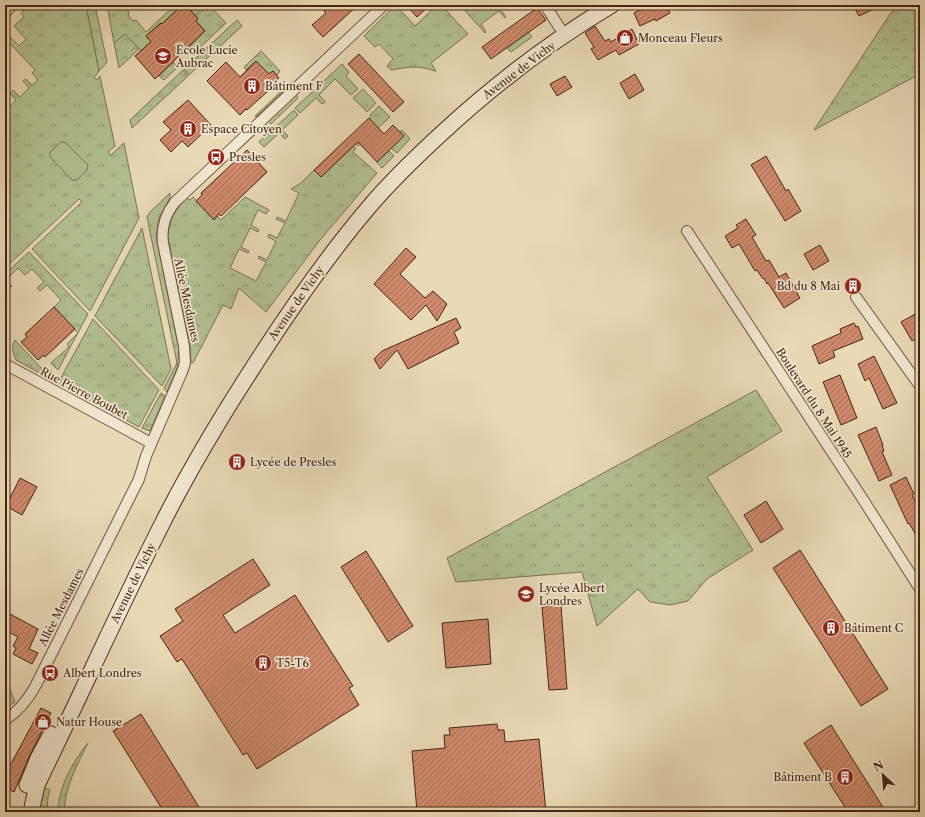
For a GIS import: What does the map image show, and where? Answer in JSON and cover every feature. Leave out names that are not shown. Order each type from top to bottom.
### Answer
[{"type":"main road","name":"Avenue de Vichy","points":[[31,812],[37,785],[162,524],[212,432],[274,333],[326,260],[371,205],[418,155],[464,113],[506,78],[612,5]]},
{"type":"main road","name":"Avenue de Vichy","points":[[21,812],[28,781],[38,758],[50,735],[84,686]]},
{"type":"street","points":[[5,13],[12,5]]},
{"type":"street","name":"Allée Mesdames","points":[[5,720],[15,714],[23,706],[33,691],[139,479],[151,443],[185,364],[184,346],[163,243],[163,226],[170,208],[384,5]]},
{"type":"street","points":[[545,5],[566,36]]},
{"type":"street","name":"Boulevard du 8 Mai 1945","points":[[687,230],[920,589]]},
{"type":"street","points":[[856,297],[920,386]]},
{"type":"street","name":"Rue Pierre Boubet","points":[[5,364],[151,443]]},
{"type":"green space","points":[[30,5],[86,5],[99,71],[94,78],[97,80],[100,76],[115,146],[108,152],[111,155],[124,143],[139,218],[90,311],[32,249],[82,202],[79,199],[5,268],[5,107],[7,109],[16,100],[10,93],[13,90],[20,97],[29,88],[23,81],[26,79],[32,85],[38,80],[32,73],[35,70],[5,38],[8,35],[19,46],[26,39],[14,26],[24,17],[21,13]]},
{"type":"green space","points":[[86,5],[95,5],[107,62],[99,71]]},
{"type":"green space","points":[[107,5],[123,5],[129,12],[128,15],[133,21],[136,20],[146,32],[175,5],[182,5],[162,24],[160,23],[146,36],[151,42],[141,51],[125,34],[114,43]]},
{"type":"green space","points":[[186,5],[206,5],[195,15]]},
{"type":"green space","points":[[209,5],[226,23],[194,53],[189,47],[205,31],[196,21],[198,19],[196,16]]},
{"type":"green space","points":[[396,5],[415,26],[437,5],[441,5],[468,34],[431,63],[436,71],[413,67],[391,70],[387,66],[393,59],[379,44],[375,47],[364,36]]},
{"type":"green space","points":[[460,5],[465,7],[467,5],[507,5],[501,10],[506,17],[505,18],[499,11],[481,24],[486,32],[485,33]]},
{"type":"green space","points":[[896,5],[920,5],[920,74],[814,130]]},
{"type":"green space","points":[[237,20],[242,26],[189,75],[184,69]]},
{"type":"green space","points":[[528,32],[532,37],[511,52],[507,48]]},
{"type":"green space","points":[[125,34],[139,49],[119,68],[114,43]]},
{"type":"green space","points":[[261,51],[280,71],[277,75],[273,71],[269,74],[256,61],[246,70],[244,67]]},
{"type":"green space","points":[[173,62],[178,67],[164,80],[159,76]]},
{"type":"green space","points":[[342,64],[349,72],[346,76],[358,89],[351,95],[335,79],[319,95],[325,102],[322,104],[316,98],[300,113],[295,108]]},
{"type":"green space","points":[[183,70],[188,76],[132,128],[130,120]]},
{"type":"green space","points":[[291,82],[292,83],[256,117],[255,116]]},
{"type":"green space","points":[[363,89],[376,103],[367,112],[353,98]]},
{"type":"green space","points":[[296,95],[298,98],[271,124],[268,121]]},
{"type":"green space","points":[[379,106],[390,117],[358,146],[356,144],[371,116],[370,115]]},
{"type":"green space","points":[[294,110],[298,115],[282,130],[288,136],[285,139],[279,133],[264,147],[259,142]]},
{"type":"green space","points":[[402,130],[410,139],[397,153],[391,148],[404,136],[400,132]]},
{"type":"green space","points":[[61,142],[65,142],[88,165],[87,170],[77,180],[72,180],[50,157],[50,152]]},
{"type":"green space","points":[[353,146],[356,148],[353,152],[377,173],[320,240],[266,312],[239,288],[231,309],[223,305],[193,363],[191,362],[190,346],[168,237],[171,220],[179,206],[187,198],[190,200],[193,197],[214,219],[217,216],[221,220],[245,197],[269,210],[266,214],[258,210],[251,225],[259,230],[258,232],[250,228],[241,247],[249,251],[248,253],[239,249],[230,268],[256,281],[266,262],[258,258],[259,256],[267,260],[276,241],[268,237],[269,234],[277,238],[285,223],[276,219],[277,217],[286,221],[299,193],[291,189],[301,183],[314,170],[321,177]]},
{"type":"green space","points":[[389,151],[394,156],[382,168],[377,162]]},
{"type":"green space","points":[[170,193],[170,198],[159,218],[156,236],[179,350],[177,368],[167,392],[164,388],[177,363],[147,217],[150,212]]},
{"type":"green space","points":[[142,228],[171,369],[162,386],[95,316]]},
{"type":"green space","points":[[29,252],[88,314],[78,333],[54,307],[61,300],[47,285],[40,291],[37,288],[44,282],[32,269],[25,275],[18,268],[6,280],[12,286],[11,287],[5,281],[5,274]]},
{"type":"green space","points":[[93,319],[159,390],[139,427],[58,383]]},
{"type":"green space","points":[[78,333],[58,370],[51,363],[69,347],[67,344]]},
{"type":"green space","points":[[15,340],[43,370],[47,367],[55,375],[52,380],[16,360],[13,353]]},
{"type":"green space","points":[[756,390],[782,431],[707,477],[753,550],[707,579],[688,601],[670,605],[650,602],[638,589],[597,626],[582,572],[456,582],[447,558]]},
{"type":"green space","points":[[161,393],[165,396],[150,431],[142,428]]},
{"type":"green space","points":[[5,681],[15,702],[5,708]]},
{"type":"green space","points":[[88,743],[69,785],[64,812],[58,812],[61,794],[67,775]]},
{"type":"green space","points":[[41,786],[50,790],[47,812],[34,812]]},
{"type":"building","points":[[182,5],[186,5],[198,19],[196,21],[205,31],[155,79],[135,56],[151,42],[146,36],[161,23],[162,24]]},
{"type":"building","points":[[331,5],[358,5],[323,37],[312,25],[326,13],[324,11]]},
{"type":"building","points":[[406,5],[430,5],[417,17]]},
{"type":"building","points":[[650,5],[666,5],[670,13],[656,21],[655,19],[640,26],[634,13]]},
{"type":"building","points":[[853,5],[882,5],[859,16]]},
{"type":"building","points":[[537,8],[546,20],[491,59],[482,47]]},
{"type":"building","points":[[595,26],[605,41],[609,39],[611,42],[632,29],[639,44],[619,55],[616,50],[598,60],[591,49],[594,47],[585,33]]},
{"type":"building","points":[[359,54],[404,102],[393,112],[348,64]]},
{"type":"building","name":"Bâtiment F","points":[[256,61],[269,74],[273,71],[279,78],[275,82],[277,83],[240,115],[207,81],[226,62],[240,77]]},
{"type":"building","points":[[635,74],[644,90],[629,99],[620,83]]},
{"type":"building","points":[[565,76],[572,87],[557,96],[550,84]]},
{"type":"building","name":"Espace Citoyen","points":[[188,100],[211,125],[188,147],[182,141],[171,152],[160,140],[171,130],[163,122]]},
{"type":"building","points":[[369,118],[384,134],[393,125],[404,136],[377,162],[358,142],[321,177],[314,170]]},
{"type":"building","points":[[247,150],[267,172],[221,216],[219,214],[214,220],[196,201],[202,195],[201,193]]},
{"type":"building","points":[[766,156],[786,191],[788,189],[801,211],[785,221],[751,165]]},
{"type":"building","points":[[746,219],[756,235],[752,237],[766,261],[769,260],[779,277],[786,273],[800,298],[784,308],[768,283],[767,284],[757,270],[755,271],[739,244],[732,248],[725,236],[738,228],[736,225]]},
{"type":"building","points":[[820,245],[829,261],[813,270],[804,254]]},
{"type":"building","points":[[406,248],[416,257],[400,274],[425,298],[433,291],[447,304],[437,321],[426,305],[411,320],[374,284]]},
{"type":"building","points":[[54,307],[75,329],[45,357],[44,355],[38,360],[21,342],[27,337],[25,334]]},
{"type":"building","points":[[917,313],[920,318],[920,336],[912,341],[901,322]]},
{"type":"building","points":[[456,318],[461,328],[454,332],[459,343],[408,369],[397,350],[380,369],[374,359],[382,351]]},
{"type":"building","points":[[854,323],[856,327],[858,326],[863,339],[833,351],[835,357],[819,364],[812,346],[841,333],[840,329]]},
{"type":"building","points":[[874,356],[897,403],[883,409],[869,378],[865,381],[858,364]]},
{"type":"building","points":[[840,375],[857,418],[841,425],[823,382]]},
{"type":"building","points":[[876,427],[883,445],[884,451],[882,452],[892,475],[879,481],[858,435]]},
{"type":"building","points":[[906,477],[914,494],[912,495],[920,511],[920,542],[909,523],[908,524],[890,485]]},
{"type":"building","points":[[20,478],[37,487],[22,515],[6,506]]},
{"type":"building","points":[[766,501],[783,529],[761,543],[744,515]]},
{"type":"building","name":"Bâtiment C","points":[[800,550],[888,689],[861,706],[773,568]]},
{"type":"building","points":[[366,551],[413,626],[388,642],[341,567]]},
{"type":"building","name":"T5-T6","points":[[253,559],[270,585],[223,615],[235,633],[295,595],[353,686],[349,688],[359,705],[257,769],[247,753],[243,755],[182,659],[177,662],[160,636],[183,621],[175,609]]},
{"type":"building","points":[[561,605],[567,689],[549,690],[542,607]]},
{"type":"building","points":[[10,614],[38,629],[29,649],[38,653],[32,664],[13,654],[16,648],[13,646],[18,637],[5,630],[5,622]]},
{"type":"building","points":[[488,619],[491,664],[446,668],[442,623]]},
{"type":"building","points":[[41,708],[51,713],[30,755],[14,792],[5,787],[5,775]]},
{"type":"building","points":[[141,714],[202,812],[164,812],[113,731]]},
{"type":"building","points":[[497,724],[498,730],[504,730],[505,742],[539,739],[546,812],[417,812],[412,751],[445,748],[444,735],[450,735],[449,728]]},
{"type":"building","name":"Bâtiment B","points":[[831,725],[886,812],[848,812],[804,743]]},
{"type":"place","name":"Monceau Fleurs","points":[[625,38]]},
{"type":"place","name":"École Lucie Aubrac","points":[[163,56]]},
{"type":"place","name":"Bâtiment F","points":[[252,86]]},
{"type":"place","name":"Espace Citoyen","points":[[188,129]]},
{"type":"place","name":"Presles","points":[[216,157]]},
{"type":"place","name":"Bd du 8 Mai","points":[[853,286]]},
{"type":"place","name":"Lycée de Presles","points":[[237,462]]},
{"type":"place","name":"Lycée Albert Londres","points":[[526,594]]},
{"type":"place","name":"Bâtiment C","points":[[831,628]]},
{"type":"place","name":"T5-T6","points":[[263,663]]},
{"type":"place","name":"Albert Londres","points":[[50,673]]},
{"type":"place","name":"Natur House","points":[[43,722]]},
{"type":"place","name":"Bâtiment B","points":[[845,777]]}]
